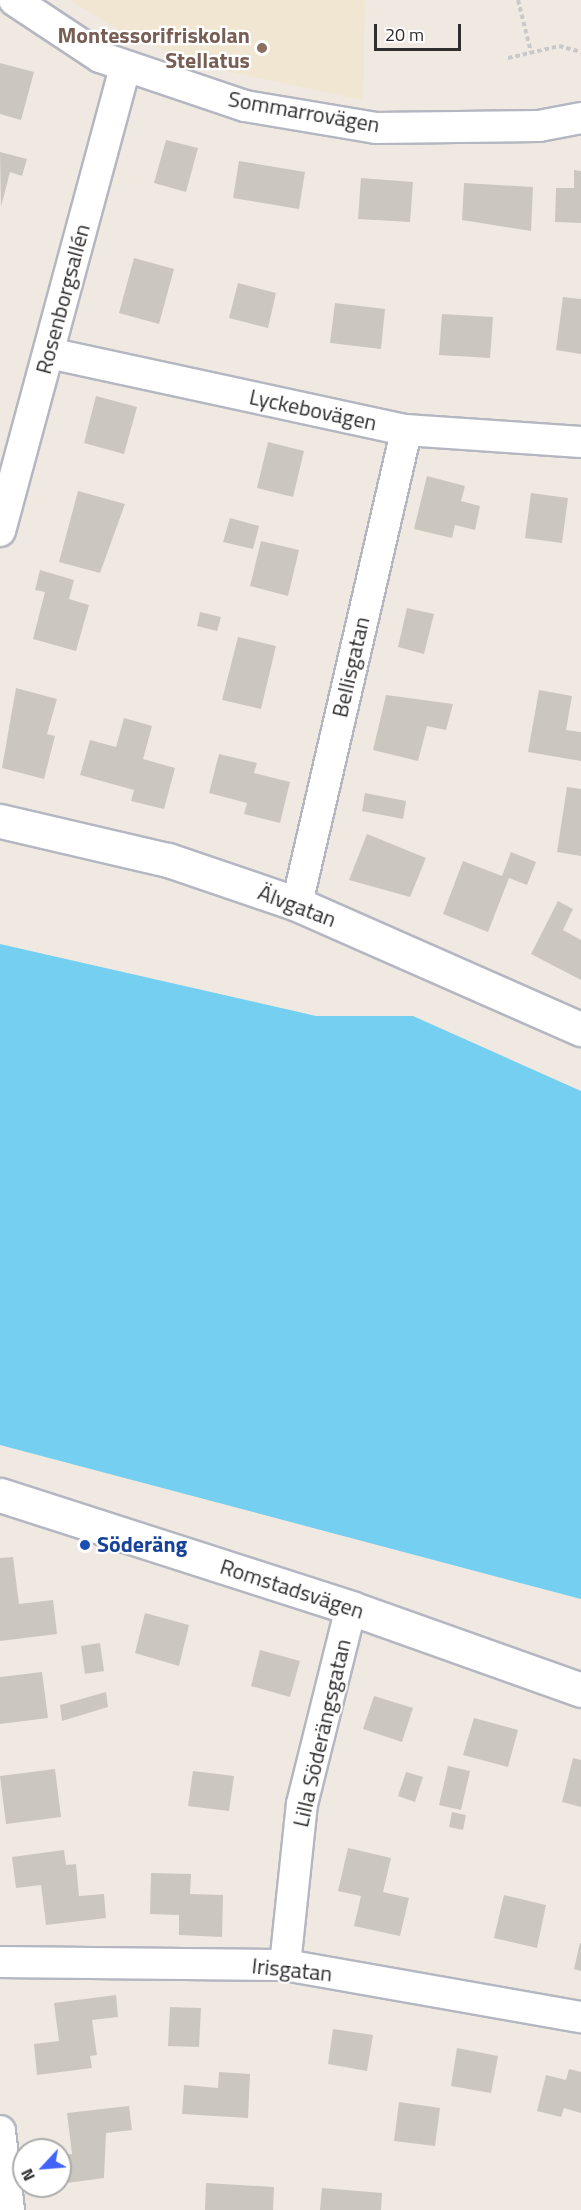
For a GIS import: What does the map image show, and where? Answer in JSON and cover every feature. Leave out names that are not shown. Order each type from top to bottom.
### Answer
[{"type":"street","name":"Sommarrovägen","points":[[14,0],[100,57],[245,106],[376,128],[539,126],[581,118]]},
{"type":"street","name":"Rosenborgsallén","points":[[0,531],[124,67]]},
{"type":"street","name":"Lyckebovägen","points":[[49,353],[406,429],[581,442]]},
{"type":"street","name":"Bellisgatan","points":[[297,904],[406,429]]},
{"type":"street","name":"Älvgatan","points":[[0,821],[168,861],[297,904],[581,1029]]},
{"type":"street","name":"Romstadsvägen","points":[[0,1496],[351,1608],[581,1690]]},
{"type":"street","name":"Lilla Söderängsgatan","points":[[285,1965],[302,1804],[351,1608]]},
{"type":"street","name":"Irisgatan","points":[[0,1962],[285,1965],[581,2017]]},
{"type":"street","points":[[0,2131],[9,2210]]},
{"type":"path","points":[[518,0],[531,52]]},
{"type":"path","points":[[508,58],[559,46],[581,52]]},
{"type":"shaded area","name":"Montessorifriskolan Stellatus","points":[[70,0],[365,0],[363,100],[198,65],[122,32]]},
{"type":"water","points":[[0,944],[316,1016],[413,1016],[581,1091],[581,1599],[0,1445]]},
{"type":"building","points":[[0,63],[34,72],[21,120],[0,114]]},
{"type":"building","points":[[166,140],[198,148],[186,192],[154,183]]},
{"type":"building","points":[[0,152],[27,159],[22,176],[10,172],[1,207]]},
{"type":"building","points":[[239,161],[305,172],[299,209],[233,198]]},
{"type":"building","points":[[574,170],[581,171],[581,223],[555,222],[556,188],[574,188]]},
{"type":"building","points":[[361,178],[413,182],[410,222],[358,219]]},
{"type":"building","points":[[464,183],[533,187],[531,231],[462,220]]},
{"type":"building","points":[[134,258],[174,269],[159,324],[119,313]]},
{"type":"building","points":[[238,283],[276,293],[268,328],[229,318]]},
{"type":"building","points":[[563,297],[581,299],[581,354],[556,350]]},
{"type":"building","points":[[335,303],[385,309],[381,349],[330,343]]},
{"type":"building","points":[[442,314],[493,317],[490,358],[439,355]]},
{"type":"building","points":[[96,396],[137,407],[124,454],[84,443]]},
{"type":"building","points":[[268,442],[304,451],[293,497],[257,488]]},
{"type":"building","points":[[427,476],[465,486],[461,501],[480,506],[475,530],[455,525],[452,538],[414,529]]},
{"type":"building","points":[[78,491],[125,504],[100,573],[59,562]]},
{"type":"building","points":[[531,493],[568,498],[562,543],[525,538]]},
{"type":"building","points":[[230,518],[259,526],[253,549],[223,542]]},
{"type":"building","points":[[261,541],[299,550],[288,596],[250,586]]},
{"type":"building","points":[[40,570],[74,580],[69,599],[89,605],[76,651],[33,639],[45,592],[35,590]]},
{"type":"building","points":[[407,608],[434,614],[424,654],[398,647]]},
{"type":"building","points":[[200,612],[221,617],[217,631],[197,626]]},
{"type":"building","points":[[238,637],[276,646],[261,709],[222,700]]},
{"type":"building","points":[[16,688],[57,699],[47,734],[55,736],[44,779],[2,768]]},
{"type":"building","points":[[539,690],[572,696],[566,730],[581,732],[581,761],[528,752]]},
{"type":"building","points":[[386,695],[453,704],[446,730],[427,726],[418,761],[373,750]]},
{"type":"building","points":[[124,718],[152,726],[143,759],[175,768],[164,809],[131,801],[134,790],[80,775],[90,740],[116,747]]},
{"type":"building","points":[[219,754],[257,763],[254,773],[290,782],[280,823],[244,814],[247,803],[209,793]]},
{"type":"building","points":[[567,787],[581,789],[581,856],[557,852]]},
{"type":"building","points":[[365,793],[406,801],[403,819],[362,811]]},
{"type":"building","points":[[367,834],[426,858],[410,897],[349,880]]},
{"type":"building","points":[[511,852],[536,862],[527,885],[509,878],[488,932],[443,914],[463,861],[502,876]]},
{"type":"building","points":[[558,901],[573,909],[563,930],[581,940],[581,980],[531,954]]},
{"type":"building","points":[[13,1557],[19,1604],[53,1600],[57,1634],[0,1641],[0,1558]]},
{"type":"building","points":[[145,1613],[189,1625],[179,1666],[135,1653]]},
{"type":"building","points":[[100,1643],[104,1671],[85,1674],[81,1646]]},
{"type":"building","points":[[260,1650],[300,1661],[290,1697],[251,1686]]},
{"type":"building","points":[[42,1672],[48,1718],[0,1724],[0,1677]]},
{"type":"building","points":[[106,1692],[108,1707],[62,1721],[60,1705]]},
{"type":"building","points":[[374,1696],[413,1708],[402,1742],[363,1729]]},
{"type":"building","points":[[474,1718],[518,1730],[508,1767],[463,1755]]},
{"type":"building","points":[[573,1758],[581,1760],[581,1807],[562,1802]]},
{"type":"building","points":[[448,1766],[470,1771],[461,1810],[439,1805]]},
{"type":"building","points":[[55,1769],[61,1817],[6,1824],[0,1776]]},
{"type":"building","points":[[193,1771],[234,1776],[229,1811],[188,1806]]},
{"type":"building","points":[[406,1772],[423,1777],[415,1802],[398,1796]]},
{"type":"building","points":[[452,1812],[466,1815],[463,1830],[449,1827]]},
{"type":"building","points":[[348,1848],[391,1858],[383,1892],[409,1898],[400,1936],[354,1926],[361,1896],[338,1891]]},
{"type":"building","points":[[64,1850],[66,1865],[76,1864],[79,1896],[104,1894],[106,1918],[46,1925],[41,1885],[16,1888],[12,1857]]},
{"type":"building","points":[[151,1873],[191,1874],[190,1894],[223,1895],[222,1937],[179,1935],[179,1915],[150,1914]]},
{"type":"building","points":[[504,1895],[546,1905],[537,1948],[494,1938]]},
{"type":"building","points":[[581,1943],[581,1971],[574,1969]]},
{"type":"building","points":[[116,1995],[118,2017],[92,2020],[97,2055],[90,2056],[92,2068],[37,2075],[34,2044],[59,2041],[54,2003]]},
{"type":"building","points":[[170,2007],[201,2008],[199,2047],[168,2046]]},
{"type":"building","points":[[333,2029],[373,2035],[367,2071],[328,2064]]},
{"type":"building","points":[[457,2048],[498,2056],[491,2093],[451,2086]]},
{"type":"building","points":[[569,2069],[581,2072],[581,2113],[564,2108],[561,2117],[537,2111],[546,2075],[566,2080]]},
{"type":"building","points":[[219,2072],[250,2074],[248,2118],[182,2114],[184,2085],[218,2088]]},
{"type":"building","points":[[399,2102],[440,2108],[435,2146],[394,2141]]},
{"type":"building","points":[[129,2106],[132,2130],[106,2133],[104,2178],[72,2182],[72,2138],[70,2138],[67,2113]]},
{"type":"building","points":[[206,2183],[274,2187],[273,2210],[205,2210]]},
{"type":"building","points":[[322,2188],[382,2193],[381,2210],[320,2210]]},
{"type":"place","name":"Montessorifriskolan Stellatus","points":[[262,48]]},
{"type":"place","name":"Söderäng","points":[[85,1545]]}]
